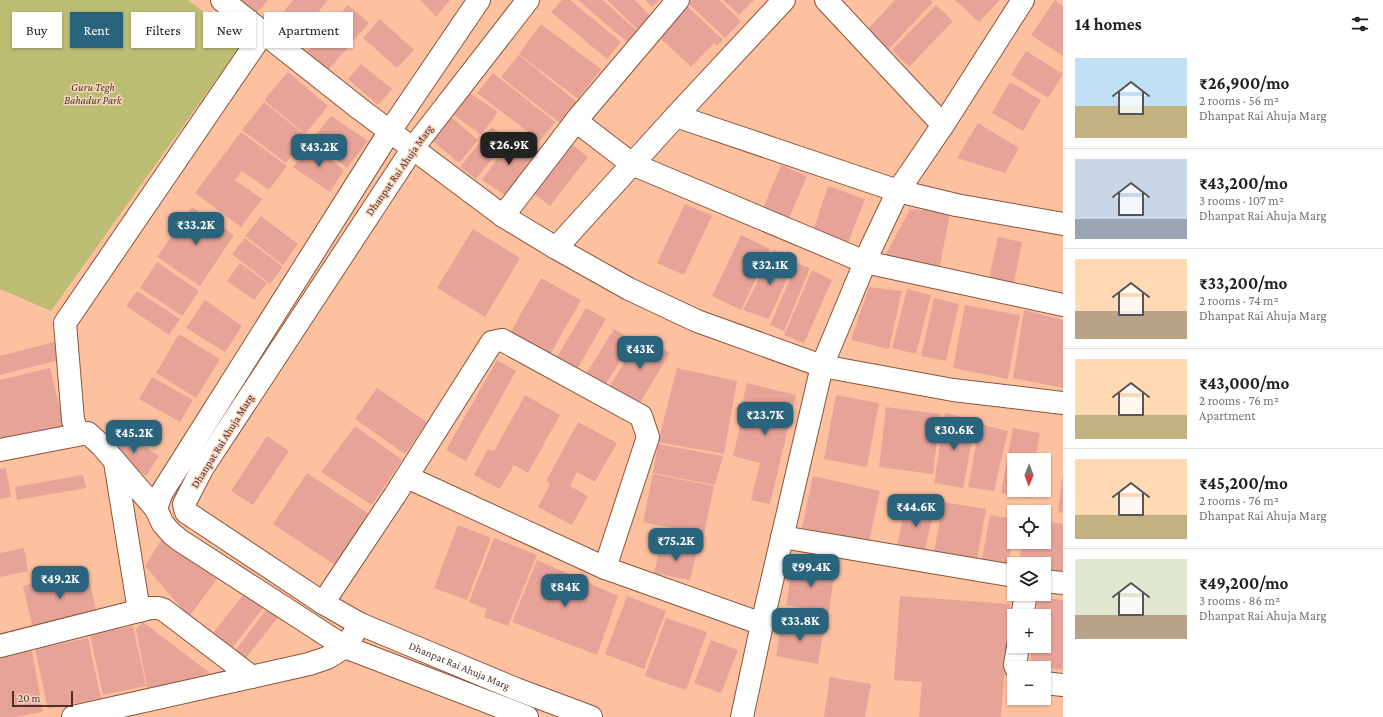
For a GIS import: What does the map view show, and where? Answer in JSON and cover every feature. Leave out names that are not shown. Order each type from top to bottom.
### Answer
[{"type":"street","points":[[222,0],[360,109],[503,216],[556,248],[630,289],[697,321],[822,366],[953,390],[1063,404]]},
{"type":"street","name":"Dhanpat Rai Ahuja Marg","points":[[156,509],[162,494],[390,131],[479,0]]},
{"type":"street","name":"Dhanpat Rai Ahuja Marg","points":[[528,0],[413,148],[202,468],[184,504],[186,512],[323,603],[360,624],[516,689],[591,717]]},
{"type":"street","points":[[503,216],[576,121],[678,0]]},
{"type":"street","points":[[556,248],[784,0]]},
{"type":"street","points":[[826,0],[943,125]]},
{"type":"street","points":[[742,717],[822,366],[865,262],[898,191],[943,125],[1023,0]]},
{"type":"street","points":[[78,434],[73,420],[65,323],[263,33]]},
{"type":"street","points":[[676,116],[898,191],[956,205],[1063,224]]},
{"type":"street","points":[[576,121],[632,164],[865,262],[1063,305]]},
{"type":"street","points":[[323,603],[407,476],[492,342],[502,340],[641,416],[648,436],[605,568]]},
{"type":"street","points":[[0,450],[88,433],[95,438],[156,509],[163,524],[181,541],[345,647],[527,717]]},
{"type":"street","points":[[115,462],[139,611]]},
{"type":"street","points":[[407,476],[605,568],[762,624]]},
{"type":"street","points":[[156,509],[184,504]]},
{"type":"street","points":[[782,537],[1007,575]]},
{"type":"street","points":[[1051,582],[1063,583]]},
{"type":"street","points":[[0,646],[150,608],[158,608],[164,610],[252,677]]},
{"type":"street","points":[[73,717],[309,664],[327,658],[345,647],[360,624]]},
{"type":"street","points":[[1051,684],[1063,685]]},
{"type":"green space","name":"Guru Tegh Bahadur Park","points":[[0,0],[188,0],[204,12],[203,48],[239,48],[51,311],[0,289]]},
{"type":"building","points":[[235,0],[268,0],[256,15],[256,12],[250,12]]},
{"type":"building","points":[[293,0],[328,0],[318,12],[283,12]]},
{"type":"building","points":[[420,0],[450,0],[436,17]]},
{"type":"building","points":[[562,0],[570,0],[621,42],[607,59],[551,12]]},
{"type":"building","points":[[578,0],[603,0],[637,31],[627,42]]},
{"type":"building","points":[[607,0],[635,0],[650,16],[639,31]]},
{"type":"building","points":[[645,0],[659,0],[652,7]]},
{"type":"building","points":[[685,0],[719,0],[741,21],[725,38]]},
{"type":"building","points":[[723,0],[754,0],[739,15]]},
{"type":"building","points":[[895,0],[931,0],[933,2],[888,50],[867,30]]},
{"type":"building","points":[[955,0],[1000,0],[979,22]]},
{"type":"building","points":[[1055,0],[1063,6],[1063,56],[1031,35]]},
{"type":"building","points":[[682,1],[723,40],[717,46],[714,43],[691,67],[653,31]]},
{"type":"building","points":[[348,5],[369,23],[353,41],[353,12],[342,12]]},
{"type":"building","points":[[936,5],[953,21],[909,67],[892,50]]},
{"type":"building","points":[[380,19],[414,50],[397,68],[363,38]]},
{"type":"building","points":[[541,24],[601,69],[578,99],[519,54]]},
{"type":"building","points":[[311,48],[347,48],[323,76],[302,58]]},
{"type":"building","points":[[1026,51],[1063,74],[1048,98],[1011,75]]},
{"type":"building","points":[[519,55],[577,102],[560,123],[501,77]]},
{"type":"building","points":[[361,64],[392,89],[378,105],[348,79]]},
{"type":"building","points":[[288,72],[328,106],[305,134],[264,100]]},
{"type":"building","points":[[493,73],[555,122],[540,141],[477,93]]},
{"type":"building","points":[[1010,82],[1041,100],[1023,131],[992,113]]},
{"type":"building","points":[[470,93],[498,112],[481,135],[454,115]]},
{"type":"building","points":[[264,102],[306,136],[286,163],[242,130]]},
{"type":"building","points":[[331,116],[368,141],[347,168],[312,140]]},
{"type":"building","points":[[451,117],[478,140],[459,163],[432,140]]},
{"type":"building","points":[[978,123],[1019,148],[1005,173],[957,158]]},
{"type":"building","points":[[492,127],[508,139],[476,179],[460,167]]},
{"type":"building","points":[[241,132],[287,166],[269,190],[242,171],[235,180],[262,199],[241,227],[195,193]]},
{"type":"building","points":[[513,137],[535,153],[505,195],[482,180]]},
{"type":"building","points":[[565,139],[588,157],[550,206],[527,188]]},
{"type":"building","points":[[312,144],[344,170],[330,192],[293,167]]},
{"type":"building","points":[[781,165],[807,176],[788,221],[761,213]]},
{"type":"building","points":[[828,186],[865,199],[848,243],[813,231]]},
{"type":"building","points":[[685,204],[712,216],[684,275],[657,263]]},
{"type":"building","points":[[192,207],[234,235],[200,286],[157,257]]},
{"type":"building","points":[[910,209],[950,212],[939,271],[883,260]]},
{"type":"building","points":[[261,216],[298,244],[283,265],[245,236]]},
{"type":"building","points":[[473,229],[520,258],[485,317],[437,288]]},
{"type":"building","points":[[741,235],[770,249],[741,310],[712,296]]},
{"type":"building","points":[[998,237],[1022,242],[1013,288],[988,283]]},
{"type":"building","points":[[245,238],[283,267],[270,284],[232,254]]},
{"type":"building","points":[[774,250],[795,261],[769,319],[743,310]]},
{"type":"building","points":[[157,262],[199,291],[182,316],[140,288]]},
{"type":"building","points":[[240,263],[267,283],[254,300],[227,281]]},
{"type":"building","points":[[797,263],[810,268],[784,331],[770,325]]},
{"type":"building","points":[[812,270],[832,280],[804,343],[784,335]]},
{"type":"building","points":[[541,278],[581,300],[547,360],[508,337]]},
{"type":"building","points":[[869,287],[902,291],[889,349],[851,340]]},
{"type":"building","points":[[907,289],[931,295],[916,354],[892,348]]},
{"type":"building","points":[[137,291],[180,319],[169,335],[126,306]]},
{"type":"building","points":[[934,298],[959,304],[946,361],[921,356]]},
{"type":"building","points":[[205,300],[242,326],[225,352],[186,328]]},
{"type":"building","points":[[965,305],[1020,315],[1008,379],[953,368]]},
{"type":"building","points":[[586,308],[606,319],[574,374],[554,362]]},
{"type":"building","points":[[1024,310],[1063,320],[1063,388],[1013,378]]},
{"type":"building","points":[[614,329],[633,341],[603,388],[584,377]]},
{"type":"building","points":[[179,334],[220,359],[196,398],[156,373]]},
{"type":"building","points":[[641,335],[670,353],[639,404],[610,386]]},
{"type":"building","points":[[58,341],[63,359],[0,375],[0,356]]},
{"type":"building","points":[[497,360],[516,371],[466,461],[446,450]]},
{"type":"building","points":[[50,368],[65,429],[0,445],[0,380]]},
{"type":"building","points":[[677,368],[737,381],[724,454],[658,442]]},
{"type":"building","points":[[152,377],[193,400],[180,422],[139,399]]},
{"type":"building","points":[[747,383],[796,395],[770,504],[751,500],[760,463],[733,456],[742,418],[770,424],[772,415],[741,408]]},
{"type":"building","points":[[377,388],[427,422],[405,454],[355,419]]},
{"type":"building","points":[[525,395],[560,415],[528,473],[514,465],[500,489],[474,475],[488,449],[494,451]]},
{"type":"building","points":[[836,395],[879,403],[867,467],[824,459]]},
{"type":"building","points":[[886,407],[940,414],[933,474],[879,467]]},
{"type":"building","points":[[945,413],[976,421],[963,488],[934,483]]},
{"type":"building","points":[[578,422],[617,443],[595,482],[577,472],[570,486],[588,496],[572,525],[538,507],[550,484],[546,481]]},
{"type":"building","points":[[980,424],[1008,431],[994,491],[968,487]]},
{"type":"building","points":[[355,426],[402,460],[372,505],[321,472]]},
{"type":"building","points":[[1013,428],[1040,433],[1036,453],[1008,453]]},
{"type":"building","points":[[121,431],[159,456],[146,476],[108,451]]},
{"type":"building","points":[[267,436],[289,451],[253,505],[231,491]]},
{"type":"building","points":[[658,444],[723,456],[715,485],[653,473]]},
{"type":"building","points":[[1007,460],[1007,494],[1001,493]]},
{"type":"building","points":[[6,468],[11,497],[0,499],[0,469]]},
{"type":"building","points":[[307,473],[369,514],[335,565],[273,524]]},
{"type":"building","points":[[653,474],[714,486],[704,534],[643,522]]},
{"type":"building","points":[[83,475],[86,488],[17,500],[15,487]]},
{"type":"building","points":[[813,476],[880,491],[869,542],[802,528]]},
{"type":"building","points":[[1062,478],[1063,479],[1063,513],[1058,512]]},
{"type":"building","points":[[907,500],[935,505],[924,555],[896,550]]},
{"type":"building","points":[[943,502],[986,509],[977,560],[934,552]]},
{"type":"building","points":[[990,515],[1007,518],[1007,549],[1011,549],[1009,557],[1007,557],[1007,570],[981,565]]},
{"type":"building","points":[[1051,522],[1063,524],[1063,576],[1051,575],[1051,557],[1020,557],[1021,549],[1051,549]]},
{"type":"building","points":[[458,525],[491,538],[467,600],[434,588]]},
{"type":"building","points":[[494,538],[537,555],[508,626],[484,617],[487,609],[469,602]]},
{"type":"building","points":[[162,539],[217,579],[189,617],[145,566]]},
{"type":"building","points":[[661,544],[697,551],[690,580],[654,573]]},
{"type":"building","points":[[24,548],[28,571],[0,577],[0,553]]},
{"type":"building","points":[[537,560],[618,596],[597,655],[512,622]]},
{"type":"building","points":[[793,564],[835,570],[829,612],[786,605]]},
{"type":"building","points":[[87,571],[97,614],[33,629],[23,586]]},
{"type":"building","points":[[249,588],[268,602],[228,653],[209,638]]},
{"type":"building","points":[[627,596],[666,611],[644,669],[605,654]]},
{"type":"building","points":[[900,596],[1010,604],[1010,609],[1007,609],[1007,642],[1001,717],[919,717],[922,682],[894,680]]},
{"type":"building","points":[[1051,599],[1063,600],[1063,670],[1051,669],[1051,661],[1030,661],[1031,653],[1051,653],[1051,609],[1037,609],[1038,601],[1051,601]]},
{"type":"building","points":[[270,605],[281,614],[241,664],[231,656]]},
{"type":"building","points":[[666,618],[707,632],[686,690],[645,676]]},
{"type":"building","points":[[782,620],[824,627],[818,664],[776,656]]},
{"type":"building","points":[[143,622],[210,673],[147,688],[136,629]]},
{"type":"building","points":[[133,626],[146,686],[103,695],[90,635]]},
{"type":"building","points":[[88,638],[101,698],[48,709],[35,649]]},
{"type":"building","points":[[711,640],[738,650],[721,693],[694,683]]},
{"type":"building","points":[[32,651],[43,712],[14,717],[0,717],[0,656]]},
{"type":"building","points":[[830,677],[871,684],[865,717],[824,717]]}]
